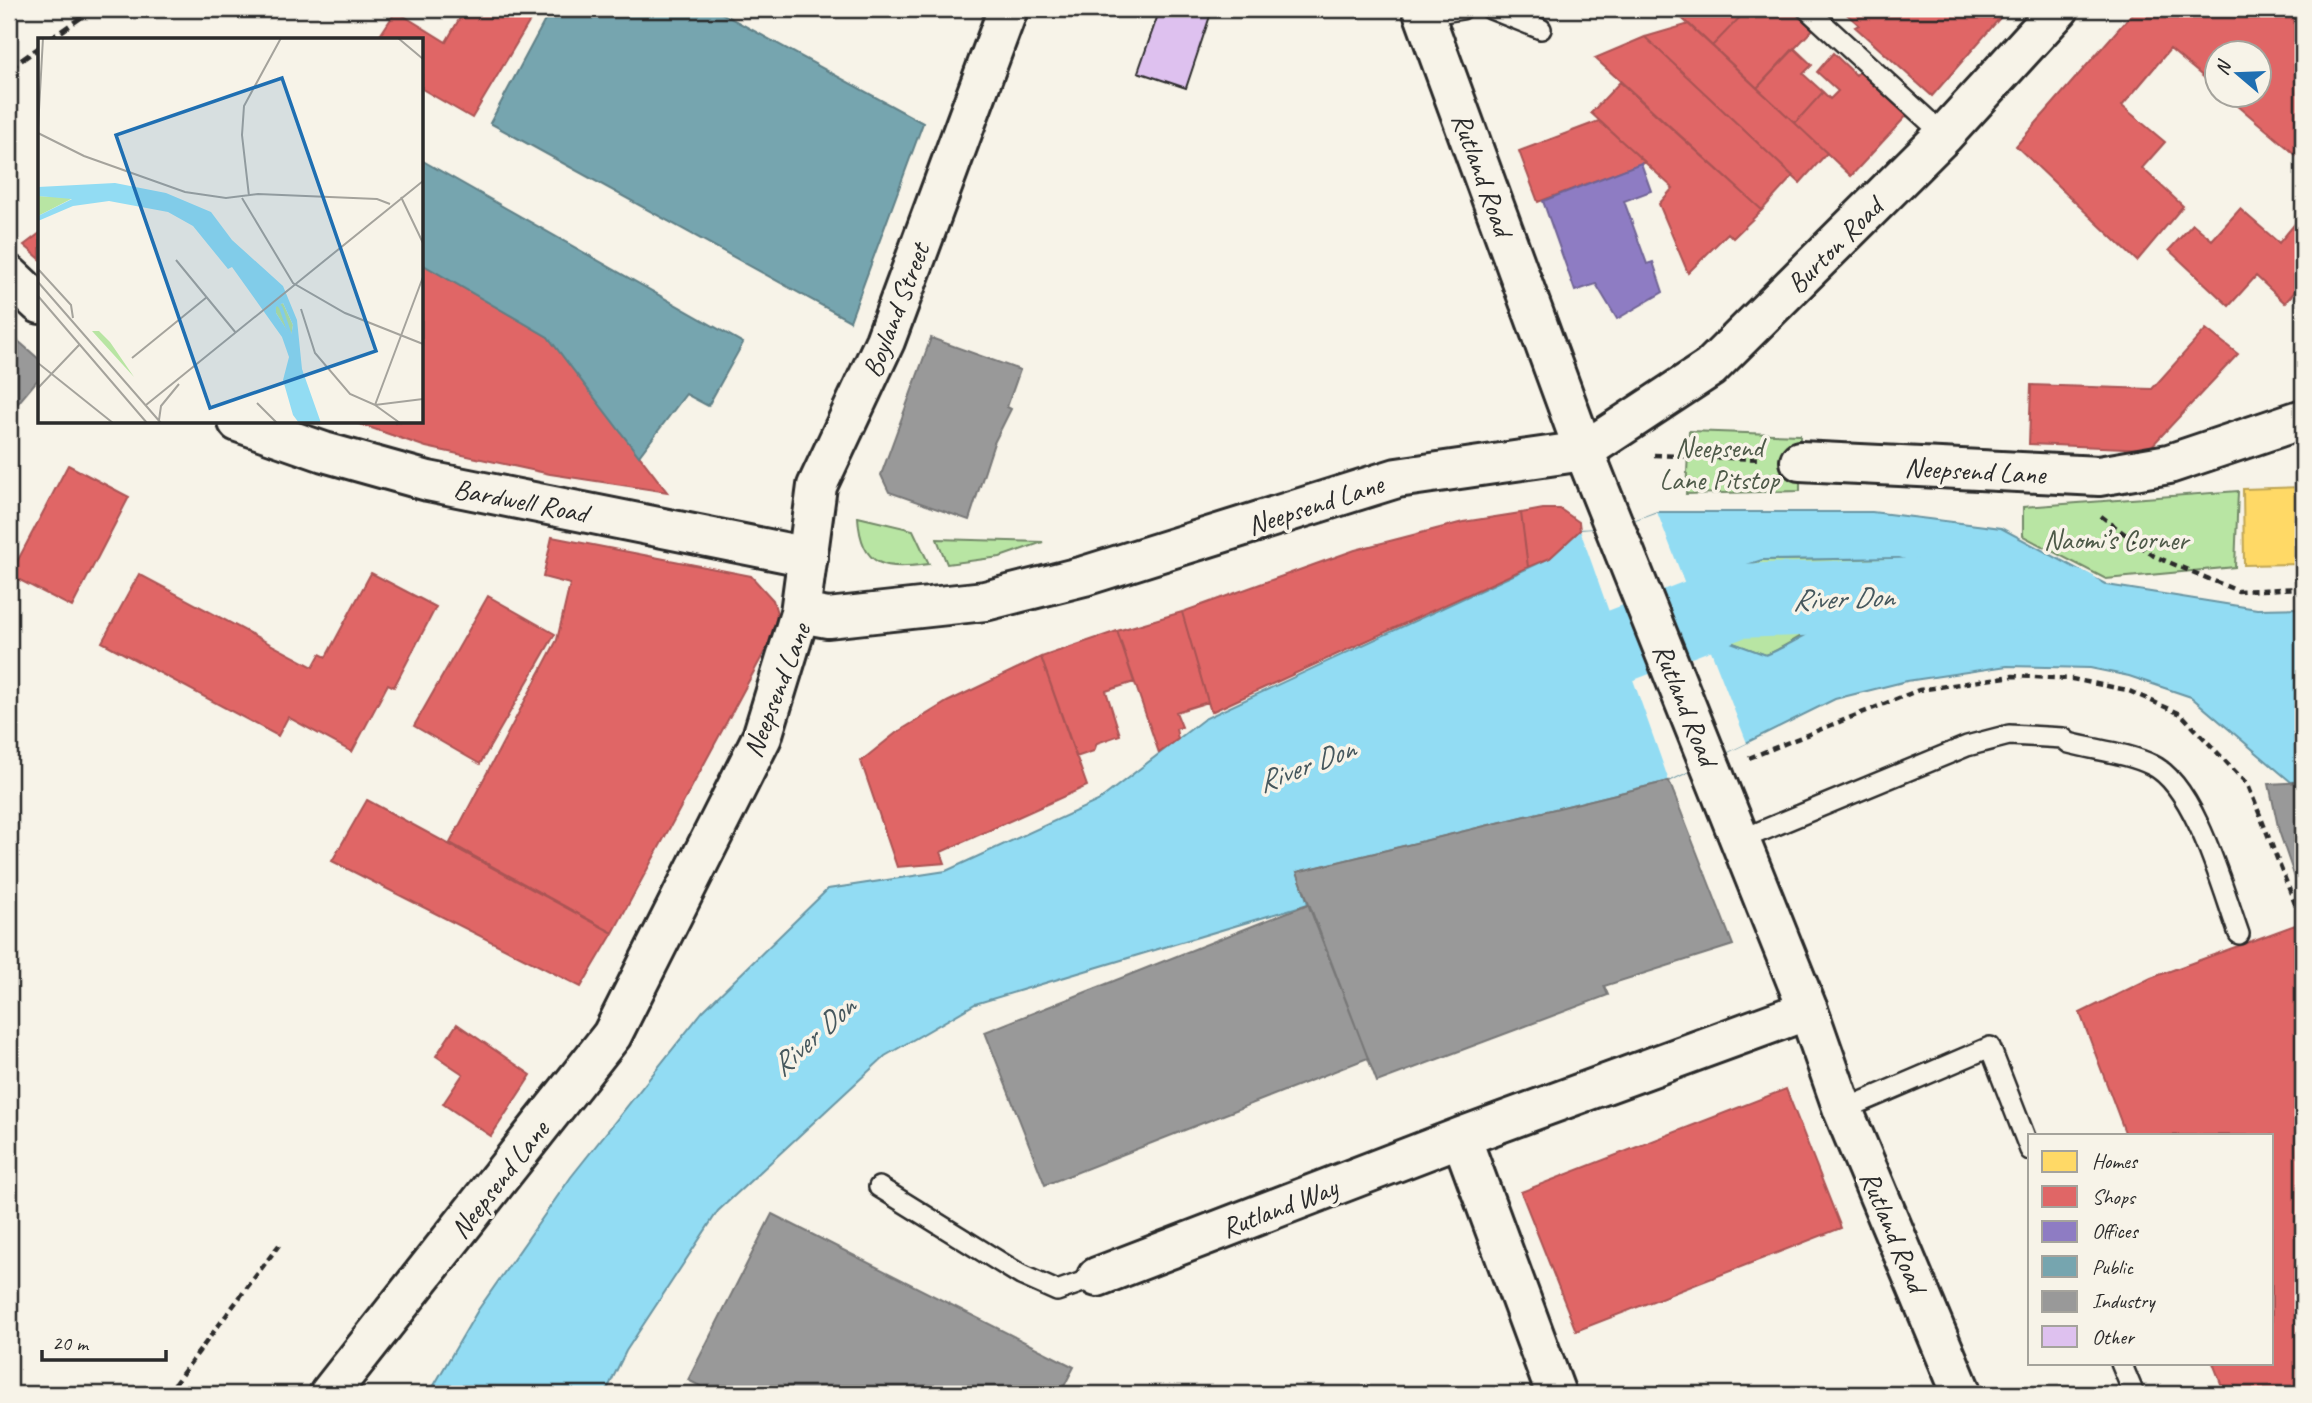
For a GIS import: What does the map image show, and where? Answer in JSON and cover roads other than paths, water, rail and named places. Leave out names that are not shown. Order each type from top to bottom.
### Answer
[{"type":"street","name":"Boyland Street","points":[[800,613],[817,486],[885,341],[1008,9]]},
{"type":"street","name":"Rutland Road","points":[[1423,12],[1584,451],[1808,1010],[1843,1110],[1962,1394]]},
{"type":"street","name":"Burton Road","points":[[1584,451],[1710,368],[1944,135],[2046,14]]},
{"type":"street","points":[[9,275],[38,302]]},
{"type":"street","name":"Neepsend Lane","points":[[1800,461],[2099,476],[2169,464],[2303,419]]},
{"type":"street","name":"Bardwell Road","points":[[244,424],[324,452],[428,481],[808,557]]},
{"type":"street","name":"Neepsend Lane","points":[[329,1394],[612,1035],[762,737],[800,613],[828,618],[985,601],[1097,572],[1397,478],[1584,451]]},
{"type":"street","name":"Rutland Way","points":[[1097,1277],[1461,1137],[1808,1010]]},
{"type":"street","points":[[1461,1137],[1556,1394]]},
{"type":"lane","points":[[1423,12],[1462,9]]},
{"type":"lane","points":[[1492,9],[1541,29]]},
{"type":"lane","points":[[1807,9],[1944,135]]},
{"type":"lane","points":[[1740,840],[1967,746],[2009,734],[2063,738],[2069,743],[2153,765],[2182,792],[2201,831],[2239,934]]},
{"type":"lane","points":[[1843,1110],[1990,1047],[2028,1145]]},
{"type":"lane","points":[[879,1187],[1021,1275],[1057,1291],[1097,1277]]},
{"type":"lane","points":[[2121,1364],[2134,1394]]},
{"type":"water","points":[[1657,512],[1872,512],[2001,528],[2107,585],[2257,609],[2303,608],[2303,781],[2291,782],[2191,697],[2129,676],[2090,668],[2007,666],[1907,681],[1835,699],[1669,781],[1298,872],[1308,904],[975,1004],[885,1056],[718,1211],[626,1351],[605,1394],[429,1394],[478,1310],[571,1177],[703,1011],[828,889],[946,871],[1098,801],[1204,719],[1550,558],[1580,530],[1616,528]],"holes":[[[1899,558],[1964,579],[1982,603],[1854,616],[1831,623],[1766,655],[1714,636],[1724,616],[1709,603],[1710,577],[1762,560]]]},
{"type":"waterway","name":"River Don","points":[[1622,645],[1737,601],[2013,592],[2073,607]]},
{"type":"railway","points":[[52,38],[93,9]]},
{"type":"railway","points":[[9,69],[38,48]]},
{"type":"park label","name":"Neepsend Lane Pitstop","points":[[1719,463]]},
{"type":"park label","name":"Naomi’s Corner","points":[[2116,539]]}]
